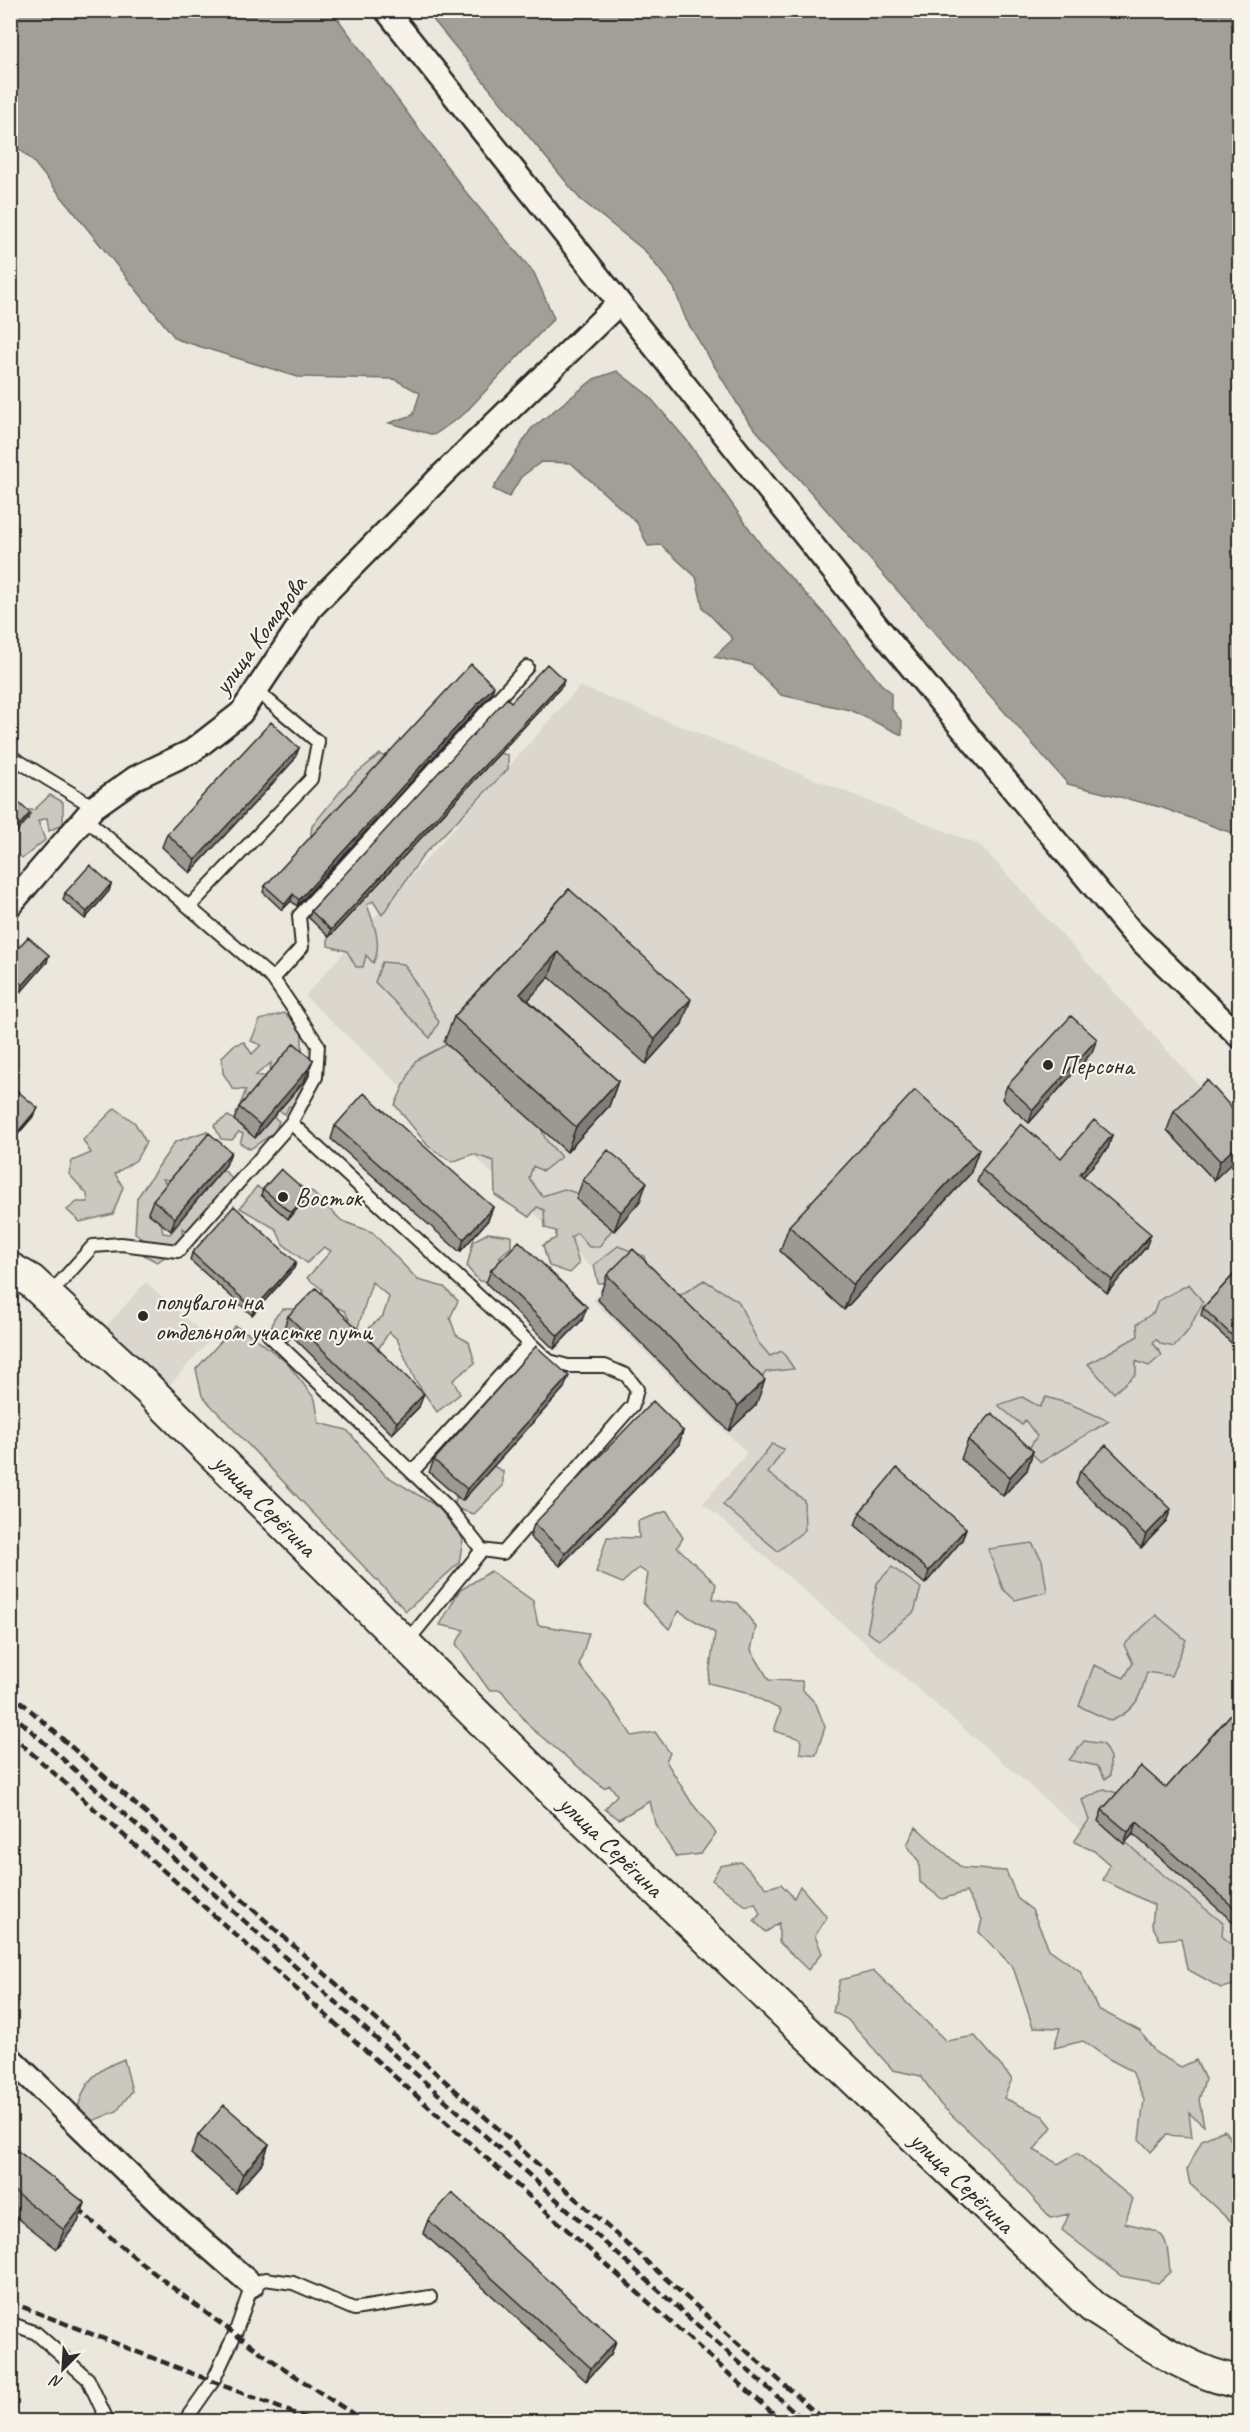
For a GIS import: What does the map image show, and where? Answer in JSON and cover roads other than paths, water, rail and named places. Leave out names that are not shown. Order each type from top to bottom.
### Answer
[{"type":"street","points":[[386,10],[877,626],[1131,931],[1239,1037]]},
{"type":"street","name":"улица Комарова","points":[[10,905],[90,813],[135,778],[192,751],[241,714],[311,608],[442,475],[619,303]]},
{"type":"street","name":"улица Серёгина","points":[[10,1269],[31,1281],[148,1389],[553,1791],[1092,2307],[1183,2362],[1218,2378],[1239,2375]]},
{"type":"street","points":[[10,2058],[162,2206],[252,2285]]},
{"type":"lane","points":[[273,979],[302,947],[299,916],[528,668]]},
{"type":"lane","points":[[189,907],[311,778],[318,742],[257,691]]},
{"type":"lane","points":[[10,756],[90,813],[189,907],[273,979],[318,1046],[316,1077],[291,1123],[178,1251],[121,1244],[93,1246],[48,1296]]},
{"type":"lane","points":[[269,1335],[448,1507],[482,1550],[504,1553],[633,1405],[637,1389],[626,1374],[605,1366],[568,1366],[549,1361],[291,1123]]},
{"type":"lane","points":[[412,1472],[530,1343]]},
{"type":"lane","points":[[405,1644],[482,1550]]},
{"type":"lane","points":[[184,2421],[213,2381],[236,2334],[252,2285],[265,2279],[294,2283],[354,2309],[430,2297]]},
{"type":"lane","points":[[10,2323],[36,2333],[88,2379],[108,2421]]},
{"type":"railway","points":[[10,1692],[826,2422]]},
{"type":"railway","points":[[10,1712],[806,2422]]},
{"type":"railway","points":[[10,1734],[783,2422]]},
{"type":"railway","points":[[68,2200],[103,2231],[212,2317],[288,2371],[366,2422]]},
{"type":"railway","points":[[10,2302],[316,2422]]},
{"type":"place","name":"Персона","points":[[1048,1065]]},
{"type":"place","name":"Восток","points":[[283,1197]]},
{"type":"place","name":"полувагон на отдельном участке пути","points":[[143,1316]]}]
